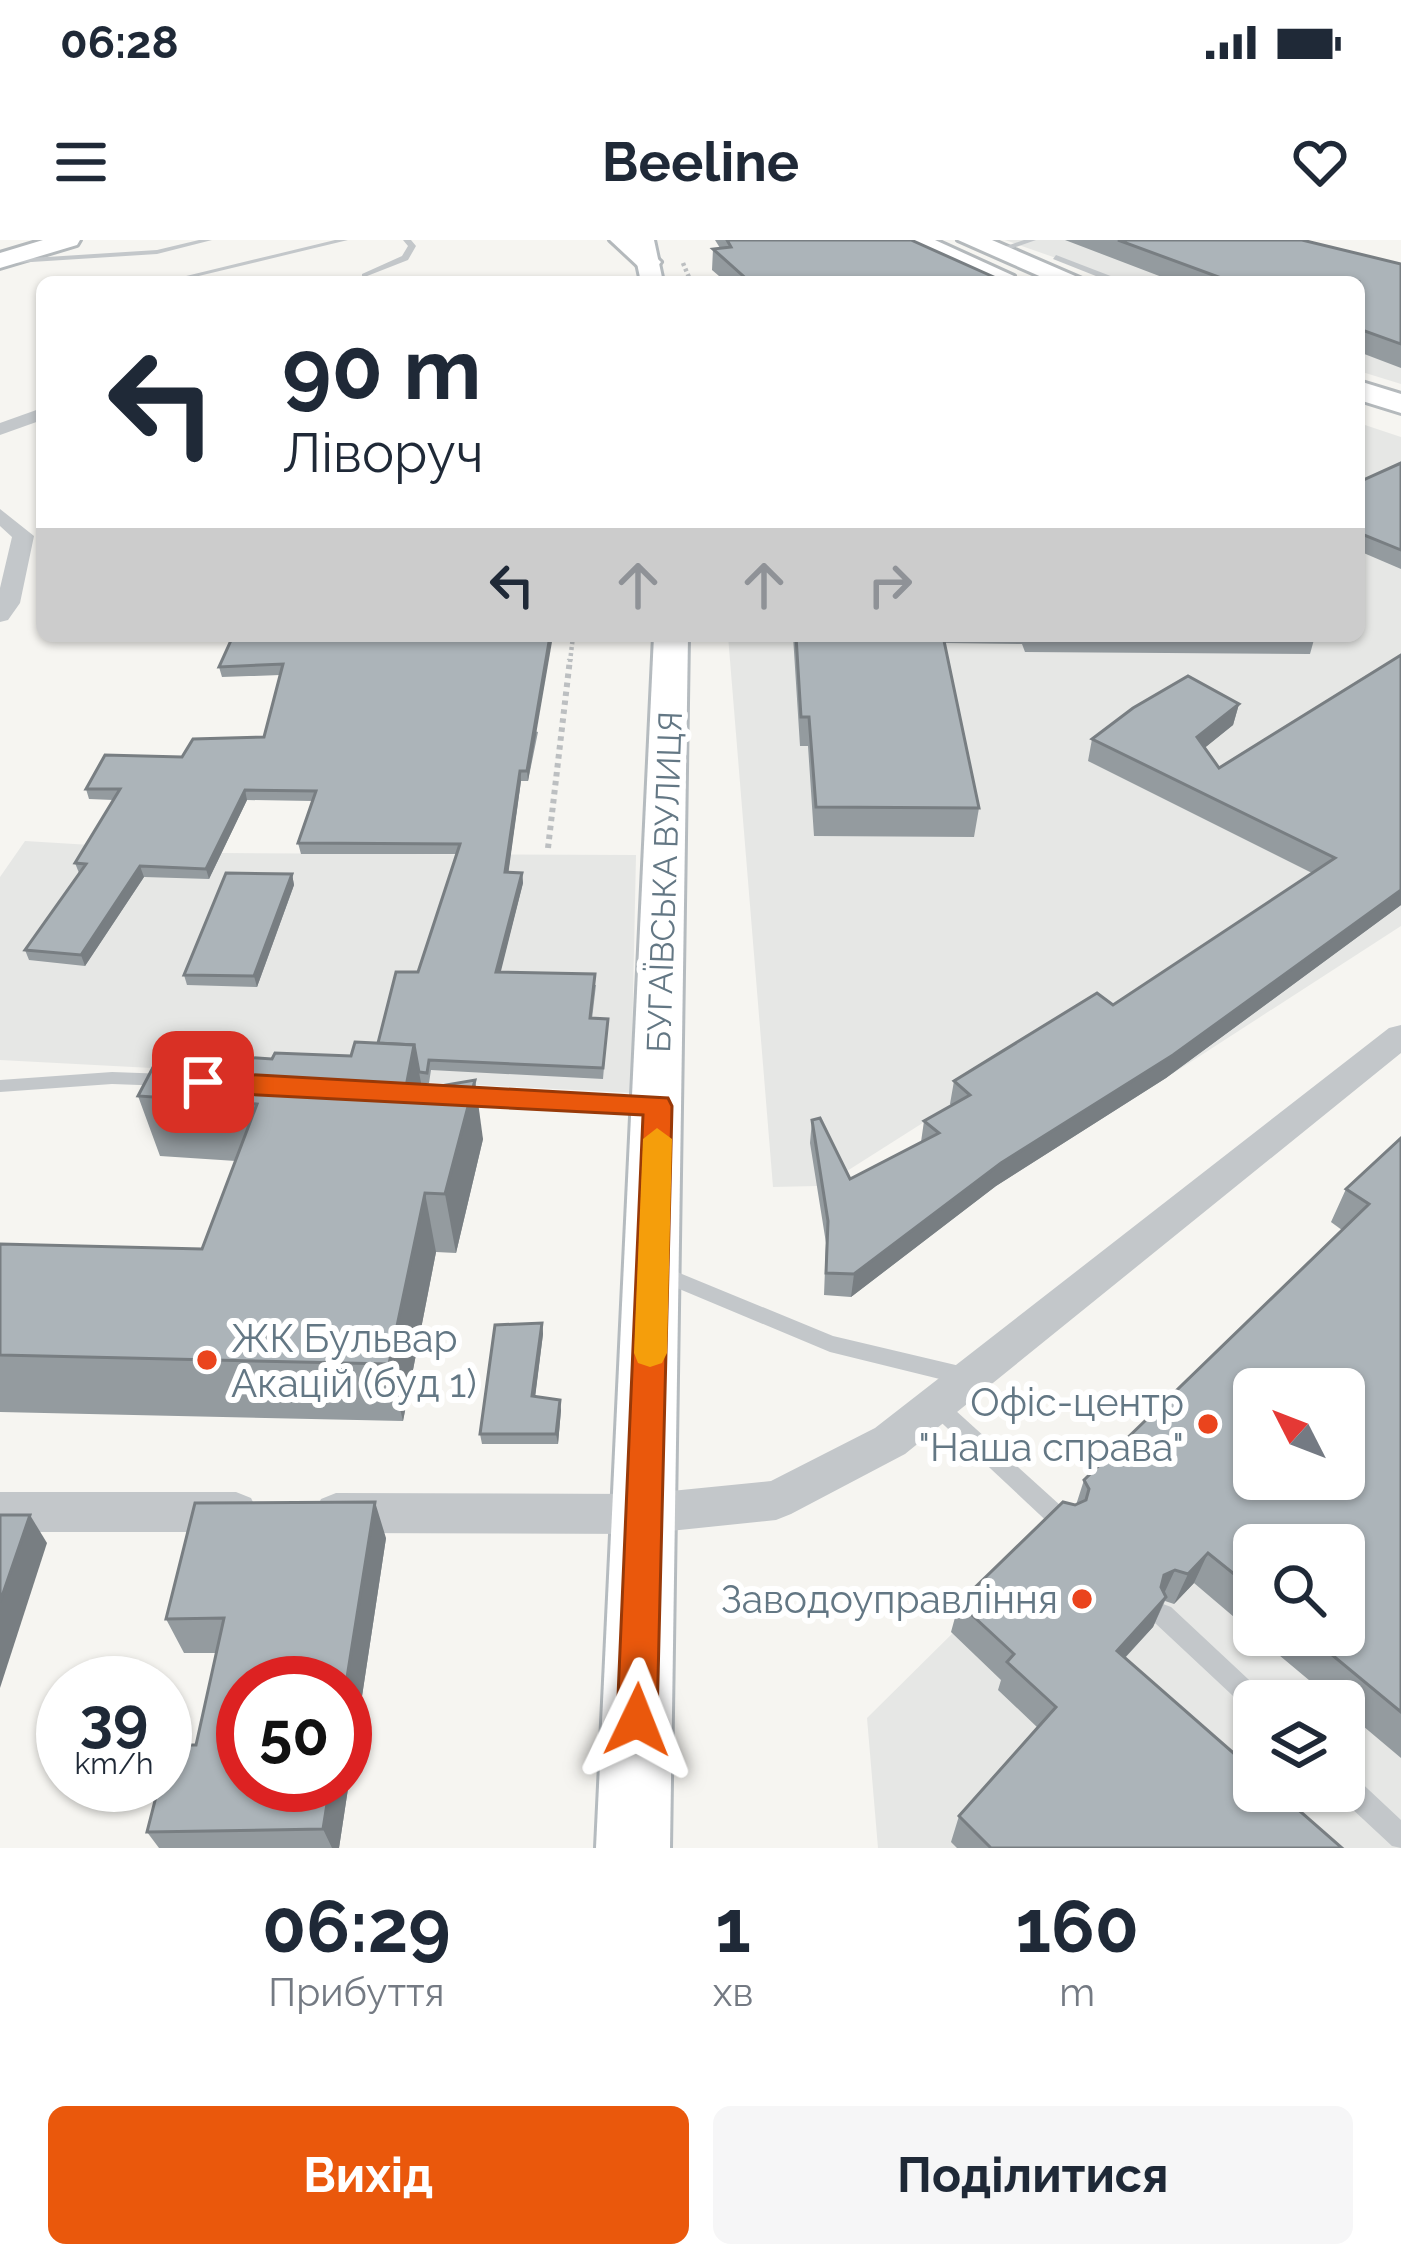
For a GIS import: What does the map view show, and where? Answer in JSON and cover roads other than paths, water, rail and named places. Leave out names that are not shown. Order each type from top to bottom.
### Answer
[{"type":"main road","points":[[0,262],[68,240]]},
{"type":"main road","points":[[622,240],[648,261]]},
{"type":"main road","points":[[914,240],[1001,276]]},
{"type":"main road","points":[[970,240],[1061,276]]},
{"type":"main road","points":[[1365,392],[1401,404]]},
{"type":"main road","points":[[1365,418],[1401,430]]},
{"type":"main road","name":"БУГАЇВСЬКА ВУЛИЦЯ","points":[[633,1848],[641,1514],[655,1271],[671,642]]},
{"type":"street","points":[[3,428],[36,416]]},
{"type":"street","points":[[3,428],[36,441]]},
{"type":"street","points":[[0,515],[23,536],[8,603],[0,615]]},
{"type":"street","points":[[0,1511],[641,1514],[776,1500],[890,1441],[1401,1036]]},
{"type":"lane","points":[[0,262],[158,252],[208,240]]},
{"type":"lane","points":[[191,276],[344,240]]},
{"type":"lane","points":[[365,276],[404,259],[412,246],[407,240]]},
{"type":"lane","points":[[996,250],[1032,240]]},
{"type":"lane","points":[[1056,257],[1103,276]]},
{"type":"lane","points":[[0,1086],[112,1078],[183,1081]]},
{"type":"lane","points":[[444,1095],[658,1106]]},
{"type":"lane","points":[[655,1271],[830,1344],[971,1377]]},
{"type":"lane","points":[[936,1405],[1063,1522]]},
{"type":"lane","points":[[1163,1615],[1233,1680]]},
{"type":"lane","points":[[1365,1804],[1401,1837]]},
{"type":"place","name":"ЖК Бульвар Акацій (буд 1)","points":[[207,1360]]},
{"type":"place","name":"Офіс-центр \"Наша справа\"","points":[[1208,1424]]},
{"type":"place","name":"Заводоуправління","points":[[1082,1599]]}]
